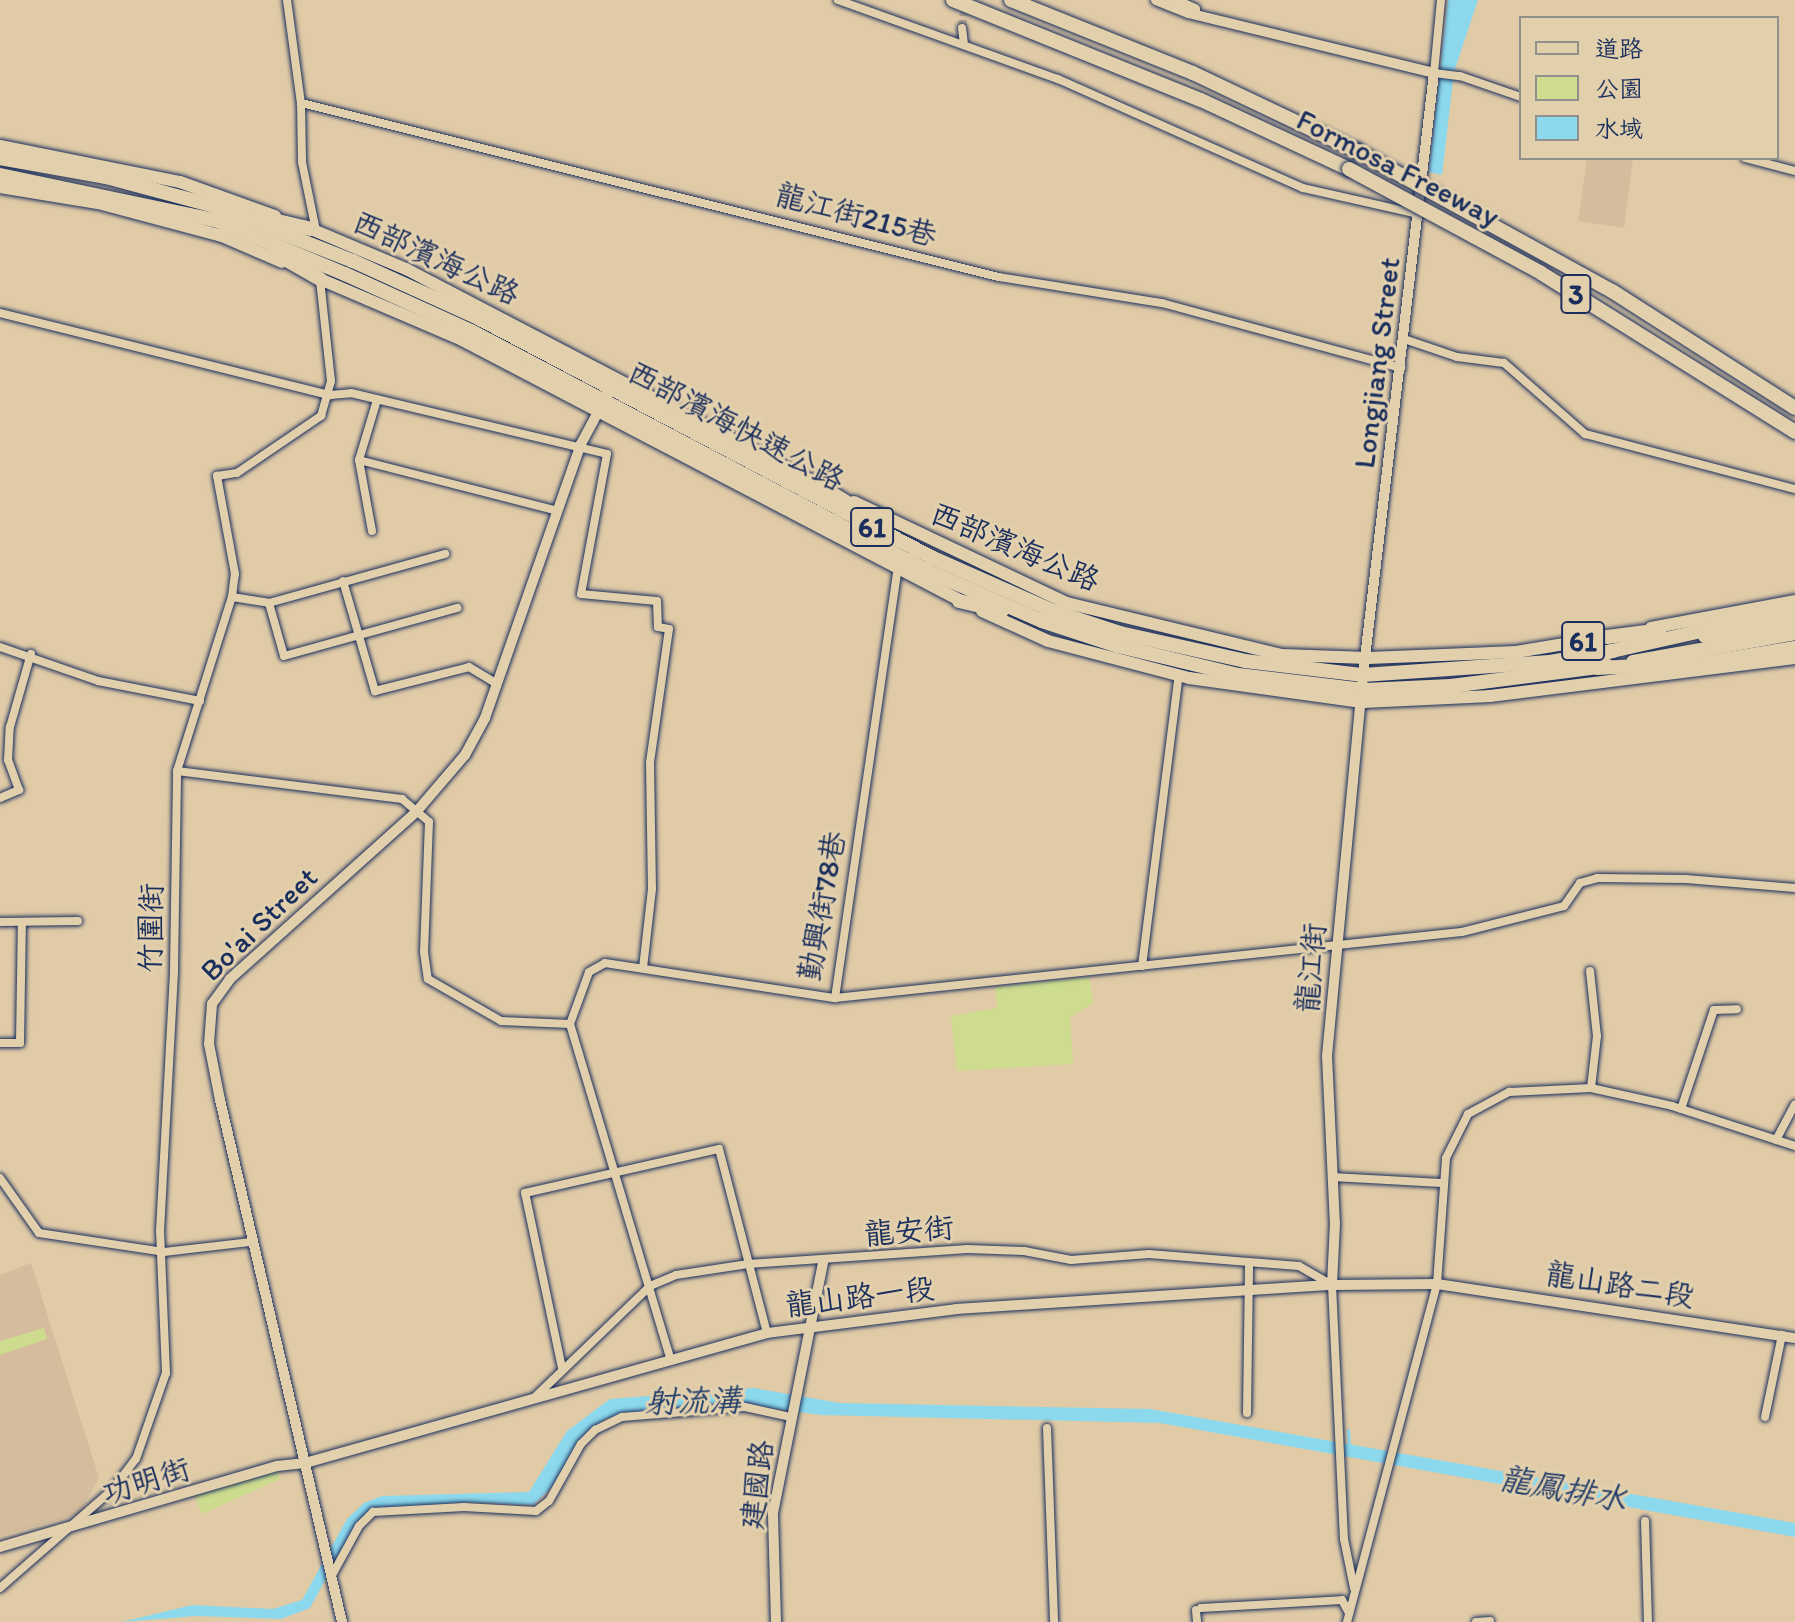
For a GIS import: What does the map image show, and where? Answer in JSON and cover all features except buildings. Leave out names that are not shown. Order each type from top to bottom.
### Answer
[{"type":"highway","name":"Formosa Freeway","points":[[953,0],[1188,94],[1349,169],[1541,273],[1795,432]]},
{"type":"highway","name":"Formosa Freeway","points":[[1011,0],[1193,73],[1357,151],[1612,291],[1795,408]]},
{"type":"highway","name":"西部濱海快速公路","points":[[0,158],[106,177],[216,213],[606,394],[933,558],[1053,611],[1120,633],[1363,689],[1795,622]]},
{"type":"highway","name":"西部濱海快速公路","points":[[0,175],[216,213]]},
{"type":"highway","points":[[216,213],[314,230]]},
{"type":"highway","points":[[216,213],[320,279]]},
{"type":"highway","name":"西部濱海快速公路","points":[[606,394],[928,571],[1042,621],[1118,646],[1239,675],[1363,689],[1597,668],[1795,633]]},
{"type":"highway","points":[[814,482],[933,558]]},
{"type":"highway","points":[[959,601],[1042,621]]},
{"type":"highway","points":[[1603,653],[1724,623],[1795,610]]},
{"type":"highway","points":[[1607,637],[1724,623]]},
{"type":"highway","points":[[1597,668],[1705,663],[1795,648]]},
{"type":"main road","name":"西部濱海公路","points":[[0,146],[180,182],[314,230],[406,269],[897,571],[1048,641],[1179,675],[1490,696],[1795,658]]},
{"type":"main road","name":"西部濱海公路","points":[[0,187],[98,203],[222,236],[462,340],[606,394],[814,482],[1067,603],[1282,655],[1368,658],[1516,652],[1795,601]]},
{"type":"street","points":[[287,0],[301,103],[302,162],[314,230]]},
{"type":"street","points":[[838,0],[1058,79],[1303,188],[1418,214]]},
{"type":"street","points":[[1156,0],[1435,74],[1460,76],[1519,96]]},
{"type":"street","points":[[1175,0],[1211,17]]},
{"type":"street","points":[[1435,74],[1441,0]]},
{"type":"street","points":[[962,28],[964,44]]},
{"type":"street","name":"Longjiang Street","points":[[1368,658],[1401,368],[1408,340],[1418,214],[1435,74]]},
{"type":"street","name":"龍江街215巷","points":[[301,103],[999,277],[1162,303],[1401,368]]},
{"type":"street","points":[[1753,160],[1795,171]]},
{"type":"street","points":[[320,279],[330,395]]},
{"type":"street","points":[[0,313],[330,395],[351,393],[581,444],[607,454],[581,594],[657,601],[658,627],[669,629],[650,763],[652,889],[643,968]]},
{"type":"street","points":[[1408,340],[1457,357],[1504,363],[1585,434],[1795,489]]},
{"type":"street","name":"Bo'ai Street","points":[[342,1622],[251,1242],[209,1044],[212,1004],[230,979],[417,811],[465,755],[496,683],[581,444],[606,394]]},
{"type":"street","name":"竹圍街","points":[[0,1588],[76,1527],[136,1459],[166,1373],[164,1252],[160,1231],[174,969],[177,771],[232,597],[235,574],[217,476],[237,473],[303,431],[321,416],[330,395]]},
{"type":"street","points":[[372,531],[359,460],[377,400]]},
{"type":"street","points":[[359,460],[558,511]]},
{"type":"street","points":[[232,597],[269,603],[445,554]]},
{"type":"street","name":"勤興街78巷","points":[[570,1024],[595,966],[643,968],[835,998],[897,571]]},
{"type":"street","points":[[343,581],[375,691],[469,667],[496,683]]},
{"type":"street","points":[[269,603],[284,656],[457,608]]},
{"type":"street","points":[[0,647],[31,654],[98,681],[200,701]]},
{"type":"street","points":[[0,798],[19,790],[8,760],[10,727],[31,654]]},
{"type":"street","name":"龍江街","points":[[1332,1285],[1327,1056],[1336,944],[1368,658]]},
{"type":"street","points":[[1142,966],[1179,675]]},
{"type":"street","points":[[177,771],[402,799],[429,822],[424,952],[428,979],[501,1021],[570,1024],[670,1358]]},
{"type":"street","points":[[835,998],[1492,927],[1564,906],[1580,883],[1597,878],[1686,879],[1795,888]]},
{"type":"street","points":[[0,922],[78,921]]},
{"type":"street","points":[[0,1043],[20,1043],[22,922]]},
{"type":"street","points":[[1590,971],[1597,1036],[1591,1088]]},
{"type":"street","points":[[1681,1109],[1714,1010],[1737,1009]]},
{"type":"street","points":[[1349,1620],[1354,1588],[1437,1284],[1442,1183],[1453,1137],[1468,1114],[1492,1096],[1526,1089],[1591,1088],[1681,1109],[1795,1146]]},
{"type":"street","points":[[1776,1140],[1795,1105]]},
{"type":"street","points":[[562,1368],[525,1193],[719,1149],[767,1333]]},
{"type":"street","points":[[1332,1177],[1442,1183]]},
{"type":"street","points":[[0,1178],[39,1233],[164,1252],[251,1242]]},
{"type":"street","name":"龍安街","points":[[532,1400],[650,1286],[676,1275],[748,1264],[823,1262],[967,1249],[1024,1251],[1071,1260],[1149,1254],[1299,1266],[1332,1285]]},
{"type":"street","name":"建國路","points":[[776,1622],[773,1513],[807,1329],[823,1262]]},
{"type":"street","points":[[1247,1413],[1249,1262]]},
{"type":"street","name":"龍山路一段","points":[[305,1463],[767,1333],[956,1309],[1332,1285],[1437,1284]]},
{"type":"street","name":"龍山路二段","points":[[1437,1284],[1795,1338]]},
{"type":"street","points":[[1332,1285],[1344,1539],[1354,1588]]},
{"type":"street","points":[[1765,1417],[1782,1335]]},
{"type":"street","points":[[329,1568],[373,1512],[464,1507],[536,1511],[549,1501],[581,1444],[595,1430],[622,1417],[745,1407],[791,1415]]},
{"type":"street","points":[[1047,1428],[1054,1622]]},
{"type":"street","name":"功明街","points":[[0,1547],[277,1466],[305,1463]]},
{"type":"street","points":[[1645,1521],[1648,1622]]},
{"type":"street","points":[[1197,1622],[1199,1609],[1342,1600],[1349,1620]]},
{"type":"street","points":[[1476,1622],[1490,1621]]},
{"type":"shaded area","points":[[1587,160],[1633,160],[1624,228],[1578,221]]},
{"type":"shaded area","points":[[31,1263],[99,1478],[79,1514],[0,1536],[0,1275]]},
{"type":"green space","points":[[1089,977],[1093,1003],[1070,1017],[1073,1064],[957,1071],[951,1016],[997,1008],[995,987]]},
{"type":"green space","points":[[44,1328],[47,1339],[0,1355],[0,1341]]},
{"type":"green space","points":[[277,1466],[280,1479],[202,1514],[193,1491]]},
{"type":"water","points":[[1448,0],[1478,0],[1454,72],[1442,175],[1429,172]]},
{"type":"water","name":"射流溝","points":[[754,1388],[840,1403],[1150,1409],[1795,1523],[1795,1537],[1160,1423],[821,1415],[732,1403],[607,1418],[585,1433],[558,1481],[533,1505],[465,1502],[370,1511],[354,1527],[310,1608],[281,1619],[196,1616],[122,1622],[192,1605],[273,1609],[302,1600],[347,1519],[364,1503],[382,1496],[529,1492],[567,1431],[610,1399]]},
{"type":"waterway","name":"龍鳳排水","points":[[1348,1430],[1349,1446]]},
{"type":"tunnel","points":[[962,28],[965,5]]}]
